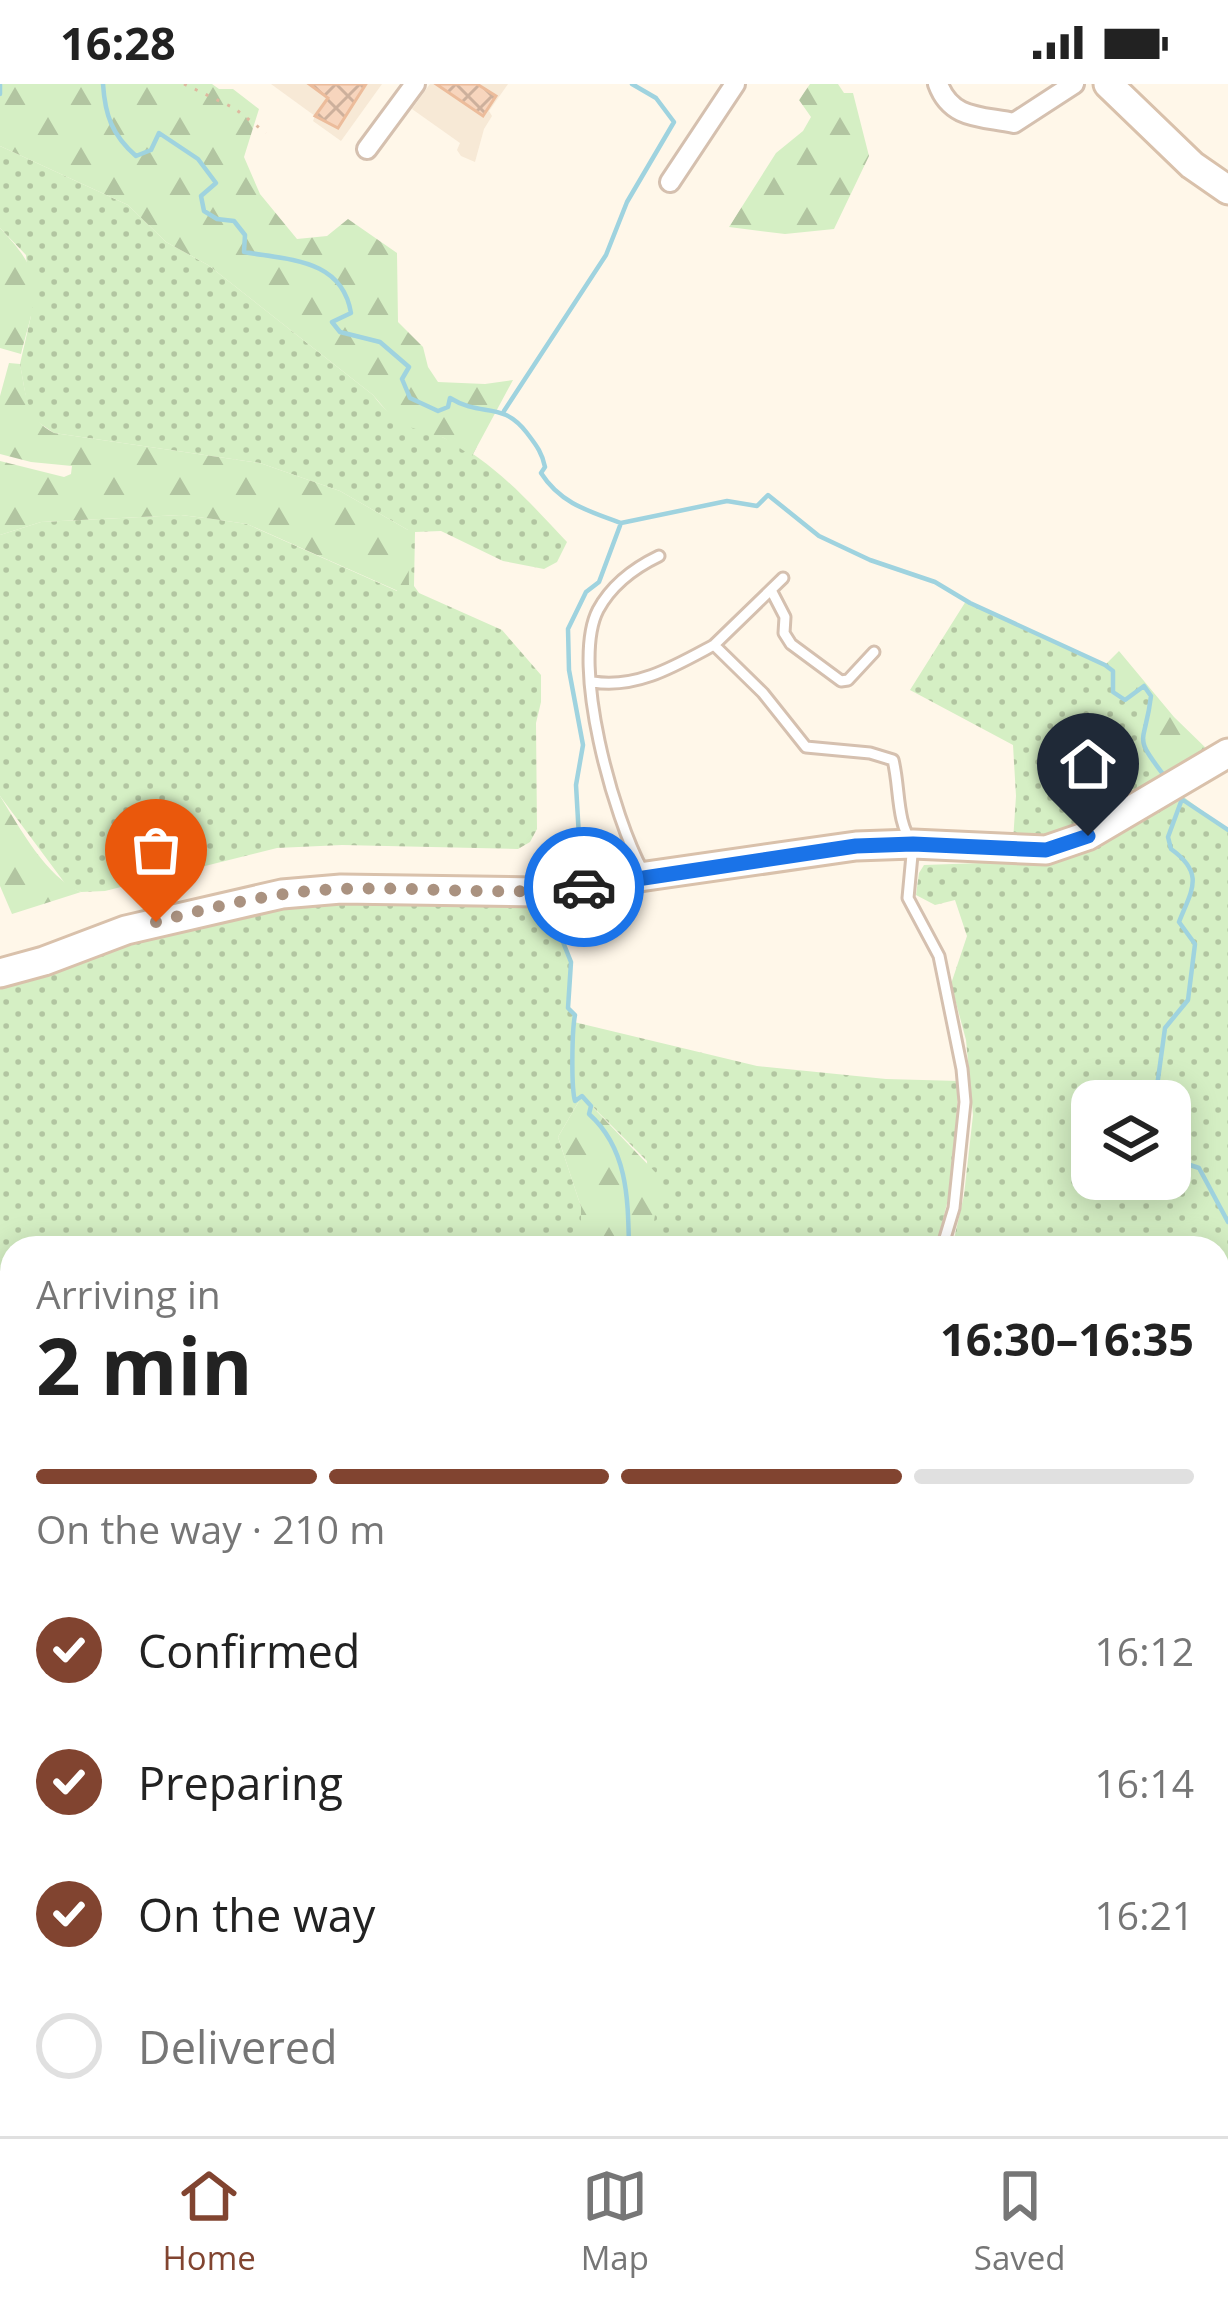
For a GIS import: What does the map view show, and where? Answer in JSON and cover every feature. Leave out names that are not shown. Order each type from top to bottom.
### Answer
[{"type":"main road","points":[[1108,84],[1178,152],[1228,190]]},
{"type":"main road","points":[[0,973],[126,930],[282,894],[341,889],[535,892],[856,846],[1046,850],[1088,836],[1228,753]]},
{"type":"street","points":[[368,149],[415,84]]},
{"type":"street","points":[[670,182],[735,84]]},
{"type":"street","points":[[938,84],[944,99],[959,114],[1015,123],[1074,84]]},
{"type":"lane","points":[[647,878],[627,843],[598,747],[590,633],[598,609],[632,569],[659,556]]},
{"type":"lane","points":[[592,682],[619,686],[669,669],[714,645],[783,578]]},
{"type":"lane","points":[[771,590],[785,617],[784,633],[791,644],[841,681],[848,680],[874,652]]},
{"type":"lane","points":[[714,645],[788,720],[806,747],[893,760],[902,831],[913,844],[908,898],[939,956],[964,1085],[959,1171],[946,1236]]},
{"type":"path","points":[[184,84],[234,108],[266,133]]},
{"type":"shaded area","points":[[271,84],[382,84],[341,141]]},
{"type":"shaded area","points":[[430,84],[508,84],[489,111],[492,116],[475,162],[461,156],[460,143],[412,109]]},
{"type":"green space","points":[[0,84],[212,84],[233,89],[259,109],[244,157],[260,194],[297,239],[327,236],[348,219],[397,253],[398,322],[423,347],[438,382],[513,380],[472,456],[444,438],[397,423],[373,395],[208,265],[166,242],[128,205],[0,146]]},
{"type":"green space","points":[[810,84],[838,84],[844,93],[853,93],[869,156],[834,229],[785,234],[729,227],[776,153],[803,131],[811,117],[799,100]]},
{"type":"green space","points":[[0,146],[128,205],[166,242],[208,265],[373,395],[389,413],[479,458],[567,542],[557,562],[544,569],[503,561],[441,531],[415,532],[414,586],[419,593],[502,630],[541,675],[536,723],[537,829],[530,842],[518,849],[277,848],[105,891],[81,892],[67,886],[0,796],[0,535],[41,522],[181,515],[213,519],[247,524],[397,591],[408,552],[408,530],[340,491],[260,463],[54,433],[35,420],[28,409],[20,364],[31,316],[26,255],[0,228]]},
{"type":"green space","points":[[0,228],[32,273],[34,300],[21,354],[0,348]]},
{"type":"green space","points":[[9,363],[20,364],[32,412],[54,433],[260,463],[340,491],[408,530],[409,587],[398,591],[247,524],[213,519],[181,515],[41,522],[0,535],[0,461],[64,477],[71,474],[72,466],[0,454],[0,396]]},
{"type":"green space","points":[[966,601],[1105,665],[1132,697],[1144,686],[1151,696],[1144,745],[1166,778],[1053,842],[1013,841],[1013,745],[910,690]]},
{"type":"green space","points":[[1119,651],[1211,753],[1166,778],[1145,745],[1151,696],[1143,687],[1125,700],[1113,692],[1113,671],[1105,665]]},
{"type":"green space","points":[[1177,792],[1228,830],[1228,1236],[955,1236],[973,1115],[966,1040],[951,984],[967,936],[955,900],[935,905],[916,895],[924,865],[1038,861]]},
{"type":"green space","points":[[0,796],[45,863],[81,892],[12,914],[0,886]]},
{"type":"green space","points":[[575,898],[563,942],[571,962],[568,1007],[574,1022],[757,1066],[959,1081],[952,1183],[939,1236],[650,1236],[647,1161],[582,1096],[558,1137],[581,1207],[581,1236],[0,1236],[0,983],[160,930],[312,899]]},
{"type":"green space","points":[[582,1096],[657,1174],[652,1236],[581,1236],[581,1207],[558,1137]]},
{"type":"building","points":[[309,84],[366,84],[338,128],[315,116],[328,98]]},
{"type":"building","points":[[436,84],[477,84],[496,96],[483,116]]},
{"type":"waterway","points":[[103,84],[111,124],[136,156],[151,150],[159,133],[198,159],[216,183],[201,196],[204,211],[234,221],[245,235],[244,252],[311,265],[337,282],[351,313],[332,322],[340,332],[380,342],[409,367],[402,379],[410,398],[438,411],[448,407],[450,398],[509,416],[536,445],[545,467],[541,473],[557,492],[621,523],[599,582],[586,592],[568,629],[569,670],[583,745],[576,785],[581,872]]},
{"type":"waterway","points":[[504,411],[606,255],[627,202],[674,122],[656,98],[632,84]]},
{"type":"waterway","points":[[0,85],[0,94]]},
{"type":"waterway","points":[[621,523],[727,501],[757,506],[768,495],[819,536],[935,582],[1105,665],[1113,671],[1113,692],[1125,700],[1144,686],[1151,696],[1144,746],[1166,778]]},
{"type":"waterway","points":[[1158,1080],[1165,1028],[1188,1000],[1195,944],[1179,922],[1192,875],[1171,849],[1168,837],[1182,799],[1177,792]]},
{"type":"waterway","points":[[1183,800],[1228,830]]},
{"type":"waterway","points":[[576,895],[563,942],[571,962],[568,1008],[575,1015],[575,1101],[582,1096],[591,1106],[589,1114],[619,1159],[628,1236]]},
{"type":"waterway","points":[[1191,1165],[1199,1168],[1228,1222]]},
{"type":"way so far","points":[[156,922],[282,894],[341,889],[482,893],[584,887]]},
{"type":"route","points":[[584,887],[856,846],[1046,850],[1088,836]]}]
